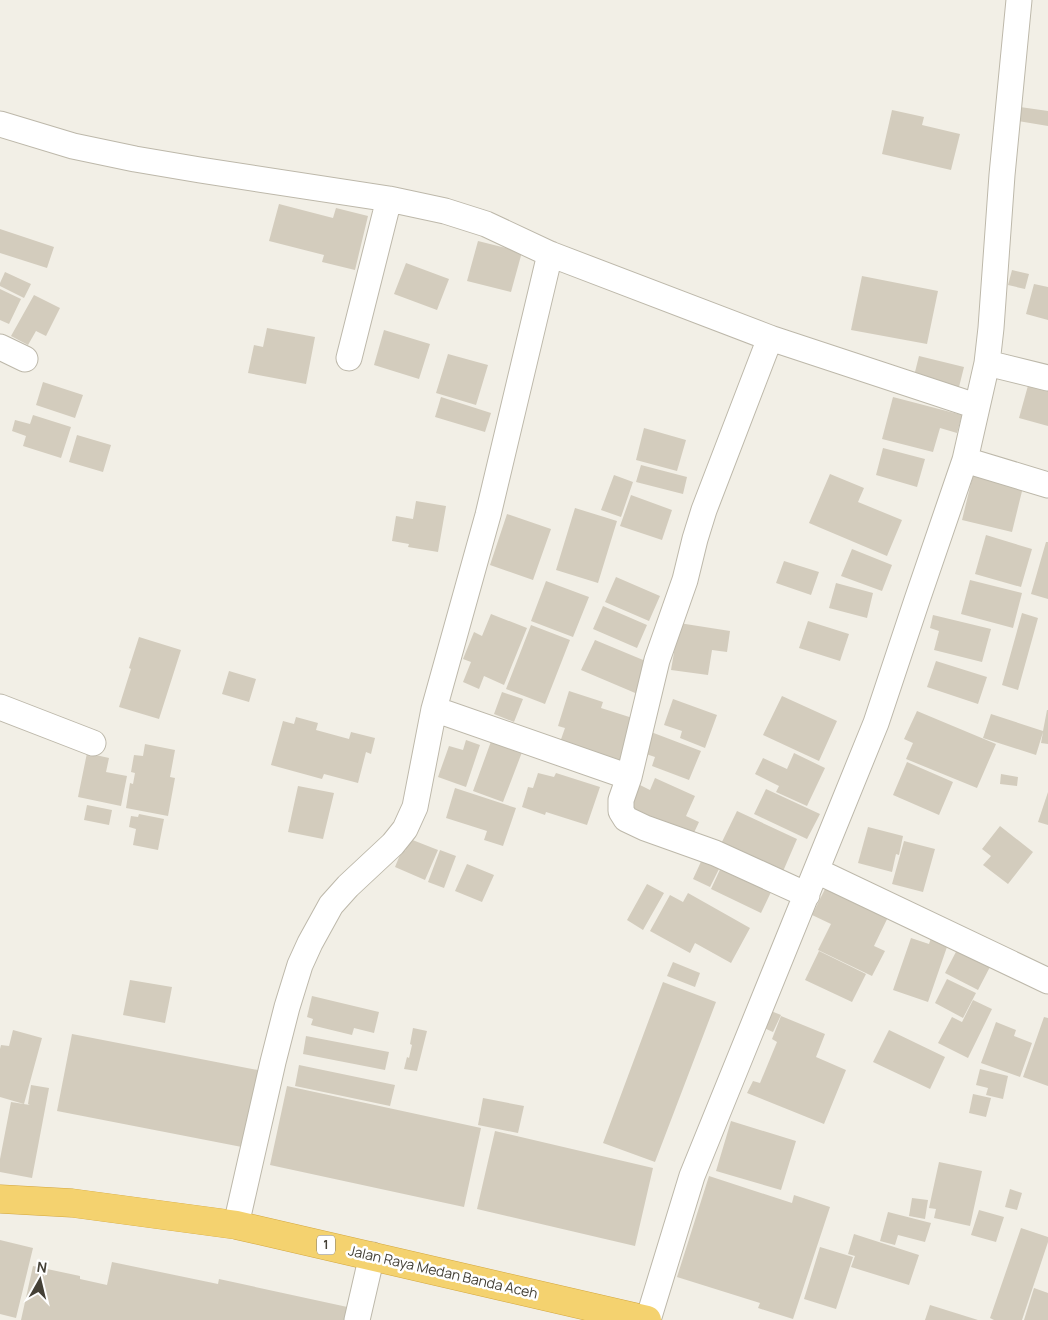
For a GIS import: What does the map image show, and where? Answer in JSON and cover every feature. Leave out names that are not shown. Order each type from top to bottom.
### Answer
[{"type":"highway","name":"Jalan Raya Medan Banda Aceh","points":[[0,1199],[72,1203],[236,1225],[647,1320]]},
{"type":"street","points":[[647,1320],[692,1176],[876,723],[965,460],[987,363],[1019,0]]},
{"type":"street","points":[[0,124],[73,146],[135,159],[389,199],[446,211],[486,224],[550,254],[770,338],[976,406]]},
{"type":"street","points":[[349,358],[389,199]]},
{"type":"street","points":[[236,1225],[273,1062],[300,965],[331,905],[406,829],[415,807],[434,709],[488,515],[550,254]]},
{"type":"street","points":[[770,338],[704,510],[685,580],[657,660],[629,777],[621,800],[621,811],[626,819],[645,828],[715,853],[807,895]]},
{"type":"street","points":[[0,347],[25,359]]},
{"type":"street","points":[[987,363],[1048,378]]},
{"type":"street","points":[[965,460],[1048,485]]},
{"type":"street","points":[[0,707],[93,743]]},
{"type":"street","points":[[434,709],[629,777]]},
{"type":"street","points":[[816,871],[1048,981]]},
{"type":"street","points":[[357,1320],[372,1256]]},
{"type":"building","points":[[1020,107],[1048,111],[1048,126],[1018,121]]},
{"type":"building","points":[[892,110],[924,117],[922,125],[960,134],[951,170],[882,154]]},
{"type":"building","points":[[279,204],[333,218],[336,208],[368,216],[355,270],[322,262],[324,255],[269,241]]},
{"type":"building","points":[[0,229],[54,247],[47,268],[0,253]]},
{"type":"building","points":[[478,241],[522,252],[511,292],[467,281]]},
{"type":"building","points":[[406,263],[449,279],[437,310],[394,294]]},
{"type":"building","points":[[1012,270],[1029,274],[1025,289],[1008,285]]},
{"type":"building","points":[[5,272],[31,284],[24,298],[0,286]]},
{"type":"building","points":[[862,276],[938,291],[927,344],[851,330]]},
{"type":"building","points":[[1034,284],[1048,287],[1048,320],[1026,314]]},
{"type":"building","points":[[0,289],[21,299],[9,324],[0,320]]},
{"type":"building","points":[[34,295],[60,308],[46,336],[36,331],[28,345],[11,336]]},
{"type":"building","points":[[267,328],[315,337],[306,384],[248,373],[254,345],[263,347]]},
{"type":"building","points":[[384,330],[430,344],[419,379],[374,365]]},
{"type":"building","points":[[448,354],[488,365],[476,405],[436,393]]},
{"type":"building","points":[[919,356],[964,367],[959,387],[914,376]]},
{"type":"building","points":[[43,382],[83,395],[75,418],[36,405]]},
{"type":"building","points":[[1029,382],[1048,387],[1048,426],[1019,418]]},
{"type":"building","points":[[441,397],[491,413],[485,432],[435,417]]},
{"type":"building","points":[[893,397],[962,415],[957,433],[940,428],[933,452],[882,439]]},
{"type":"building","points":[[33,415],[71,427],[61,458],[23,446],[26,436],[12,431],[15,420],[30,424]]},
{"type":"building","points":[[644,428],[686,440],[677,471],[636,460]]},
{"type":"building","points":[[77,435],[111,445],[103,472],[69,462]]},
{"type":"building","points":[[883,448],[925,459],[917,487],[876,475]]},
{"type":"building","points":[[641,465],[687,477],[683,494],[636,482]]},
{"type":"building","points":[[974,471],[1024,483],[1012,532],[962,520]]},
{"type":"building","points":[[830,474],[864,488],[858,502],[902,520],[887,556],[809,523]]},
{"type":"building","points":[[614,475],[633,482],[621,517],[601,510]]},
{"type":"building","points":[[631,495],[672,510],[662,540],[620,526]]},
{"type":"building","points":[[416,501],[446,506],[438,552],[408,547],[409,544],[392,541],[396,516],[413,519]]},
{"type":"building","points":[[575,508],[617,521],[598,583],[556,570]]},
{"type":"building","points":[[507,514],[551,529],[533,580],[490,565]]},
{"type":"building","points":[[986,535],[1032,549],[1021,587],[975,574]]},
{"type":"building","points":[[1046,542],[1048,542],[1048,599],[1031,594]]},
{"type":"building","points":[[852,549],[892,565],[882,591],[841,576]]},
{"type":"building","points":[[784,561],[819,572],[811,595],[776,583]]},
{"type":"building","points":[[616,577],[660,596],[649,621],[605,602]]},
{"type":"building","points":[[970,580],[1022,593],[1013,628],[961,614]]},
{"type":"building","points":[[546,581],[589,597],[573,637],[531,621]]},
{"type":"building","points":[[836,583],[873,593],[867,618],[829,608]]},
{"type":"building","points":[[603,606],[647,625],[637,648],[593,629]]},
{"type":"building","points":[[1022,613],[1038,618],[1018,690],[1002,685]]},
{"type":"building","points":[[491,614],[527,628],[504,685],[484,676],[479,689],[463,682],[471,662],[463,659],[474,632],[482,636]]},
{"type":"building","points":[[933,615],[991,629],[982,662],[934,650],[939,631],[930,628]]},
{"type":"building","points":[[808,621],[849,634],[840,661],[799,648]]},
{"type":"building","points":[[679,623],[730,631],[727,652],[712,650],[708,675],[671,670]]},
{"type":"building","points":[[531,625],[570,640],[545,704],[506,689]]},
{"type":"building","points":[[139,637],[181,650],[159,719],[119,707]]},
{"type":"building","points":[[595,640],[660,667],[647,698],[581,670]]},
{"type":"building","points":[[936,661],[987,677],[978,704],[927,687]]},
{"type":"building","points":[[229,671],[256,679],[249,702],[222,694]]},
{"type":"building","points":[[569,691],[603,702],[601,708],[642,721],[627,767],[559,745],[565,728],[558,726]]},
{"type":"building","points":[[502,692],[523,699],[514,722],[494,714]]},
{"type":"building","points":[[782,696],[837,721],[819,761],[763,735]]},
{"type":"building","points":[[673,699],[717,715],[705,748],[680,738],[682,731],[664,725]]},
{"type":"building","points":[[1047,710],[1048,744],[1041,743],[1043,732],[1036,755],[983,738],[991,714],[1043,731]]},
{"type":"building","points":[[917,711],[996,744],[977,788],[906,759],[913,743],[904,739]]},
{"type":"building","points":[[296,717],[318,723],[316,730],[349,739],[351,732],[375,738],[371,754],[366,752],[358,783],[324,774],[322,779],[271,765],[283,721],[294,724]]},
{"type":"building","points":[[651,732],[701,751],[689,780],[652,766],[655,757],[643,753]]},
{"type":"building","points":[[493,736],[524,747],[503,802],[473,791]]},
{"type":"building","points":[[466,740],[480,745],[466,787],[438,777],[449,746],[463,750]]},
{"type":"building","points":[[145,744],[175,750],[170,777],[175,778],[168,816],[126,808],[130,783],[133,784],[135,773],[131,772],[134,755],[143,756]]},
{"type":"building","points":[[87,753],[109,758],[106,772],[127,776],[121,806],[78,797]]},
{"type":"building","points":[[794,753],[825,768],[807,806],[776,792],[779,786],[755,774],[763,758],[787,769]]},
{"type":"building","points":[[907,762],[953,782],[939,815],[893,795]]},
{"type":"building","points":[[538,773],[554,777],[556,773],[600,787],[587,825],[546,812],[545,815],[522,807],[528,787],[533,788]]},
{"type":"building","points":[[1001,774],[1018,777],[1017,786],[1000,784]]},
{"type":"building","points":[[655,778],[695,796],[686,816],[699,822],[692,837],[628,807],[638,784],[650,790]]},
{"type":"building","points":[[298,786],[334,793],[323,839],[288,832]]},
{"type":"building","points":[[455,788],[516,808],[503,846],[484,840],[487,831],[446,818]]},
{"type":"building","points":[[766,789],[820,814],[807,839],[754,814]]},
{"type":"building","points":[[1048,792],[1048,825],[1038,822]]},
{"type":"building","points":[[87,805],[112,810],[109,825],[84,820]]},
{"type":"building","points":[[737,811],[797,839],[781,876],[719,848]]},
{"type":"building","points":[[139,814],[164,819],[158,850],[133,845],[136,829],[129,827],[131,816],[138,817]]},
{"type":"building","points":[[1000,826],[1033,852],[1008,884],[983,865],[991,856],[982,849]]},
{"type":"building","points":[[868,827],[903,836],[899,855],[896,854],[892,872],[858,863]]},
{"type":"building","points":[[410,839],[438,850],[425,880],[395,867],[402,850],[405,851]]},
{"type":"building","points":[[904,841],[935,849],[923,892],[892,884]]},
{"type":"building","points":[[440,850],[456,856],[444,888],[428,882]]},
{"type":"building","points":[[705,853],[723,861],[710,887],[693,879]]},
{"type":"building","points":[[724,861],[771,892],[761,913],[711,889]]},
{"type":"building","points":[[467,864],[494,875],[482,902],[455,891]]},
{"type":"building","points":[[828,883],[890,913],[874,946],[885,951],[872,976],[818,950],[831,924],[812,915]]},
{"type":"building","points":[[647,884],[664,893],[643,930],[627,920]]},
{"type":"building","points":[[688,893],[750,928],[731,963],[695,943],[690,953],[650,931],[670,895],[683,902]]},
{"type":"building","points":[[911,938],[929,944],[931,938],[948,944],[928,1002],[893,990]]},
{"type":"building","points":[[959,946],[992,963],[978,990],[945,973]]},
{"type":"building","points":[[819,951],[866,974],[852,1002],[805,980]]},
{"type":"building","points":[[673,962],[700,973],[695,987],[667,976]]},
{"type":"building","points":[[947,979],[976,993],[963,1018],[935,1003]]},
{"type":"building","points":[[130,980],[172,987],[165,1023],[123,1015]]},
{"type":"building","points":[[663,982],[716,1002],[655,1162],[603,1143]]},
{"type":"building","points":[[312,996],[379,1012],[374,1033],[354,1028],[352,1035],[311,1025],[313,1019],[307,1017]]},
{"type":"building","points":[[973,1000],[992,1009],[968,1058],[938,1043],[952,1017],[962,1022]]},
{"type":"building","points":[[771,1011],[781,1015],[773,1032],[764,1028]]},
{"type":"building","points":[[781,1016],[825,1034],[816,1057],[846,1070],[824,1124],[747,1093],[753,1081],[760,1083],[777,1042],[772,1039]]},
{"type":"building","points":[[1044,1017],[1048,1018],[1048,1086],[1023,1077]]},
{"type":"building","points":[[996,1022],[1016,1030],[1014,1036],[1032,1043],[1020,1077],[981,1063]]},
{"type":"building","points":[[413,1028],[427,1031],[417,1071],[404,1069],[412,1045],[410,1044]]},
{"type":"building","points":[[13,1030],[42,1038],[24,1104],[0,1097],[0,1049],[1,1045],[9,1046]]},
{"type":"building","points":[[889,1030],[945,1057],[930,1089],[873,1062]]},
{"type":"building","points":[[72,1034],[263,1071],[247,1148],[57,1111]]},
{"type":"building","points":[[306,1036],[389,1052],[385,1070],[303,1054]]},
{"type":"building","points":[[299,1065],[395,1085],[390,1106],[295,1086]]},
{"type":"building","points":[[980,1069],[1008,1076],[1003,1099],[986,1095],[988,1088],[976,1085]]},
{"type":"building","points":[[31,1085],[49,1088],[32,1178],[0,1172],[0,1159],[11,1102],[30,1105],[28,1104]]},
{"type":"building","points":[[287,1086],[481,1128],[464,1207],[270,1165]]},
{"type":"building","points":[[973,1094],[991,1098],[986,1117],[969,1113]]},
{"type":"building","points":[[483,1098],[524,1106],[518,1133],[478,1125]]},
{"type":"building","points":[[731,1121],[796,1141],[781,1190],[716,1171]]},
{"type":"building","points":[[495,1131],[653,1168],[635,1246],[477,1209]]},
{"type":"building","points":[[939,1162],[982,1171],[970,1226],[934,1218],[936,1209],[929,1208]]},
{"type":"building","points":[[709,1176],[792,1203],[794,1195],[830,1207],[793,1319],[758,1308],[760,1303],[677,1277]]},
{"type":"building","points":[[1010,1189],[1022,1193],[1017,1210],[1005,1207]]},
{"type":"building","points":[[912,1198],[928,1200],[925,1219],[909,1216]]},
{"type":"building","points":[[979,1210],[1004,1217],[996,1242],[971,1235]]},
{"type":"building","points":[[888,1212],[931,1223],[925,1242],[898,1235],[895,1245],[880,1241]]},
{"type":"building","points":[[1021,1228],[1048,1237],[1048,1242],[1022,1320],[994,1320],[990,1318]]},
{"type":"building","points":[[854,1234],[919,1255],[909,1285],[851,1267],[855,1256],[848,1254]]},
{"type":"building","points":[[0,1240],[33,1248],[16,1318],[0,1314]]},
{"type":"building","points":[[820,1247],[853,1257],[836,1309],[804,1299]]},
{"type":"building","points":[[112,1262],[218,1284],[219,1279],[352,1308],[349,1320],[21,1320],[33,1266],[80,1276],[80,1279],[107,1285]]},
{"type":"building","points":[[1034,1288],[1048,1293],[1048,1320],[1024,1320]]},
{"type":"building","points":[[930,1305],[978,1320],[925,1320]]}]
